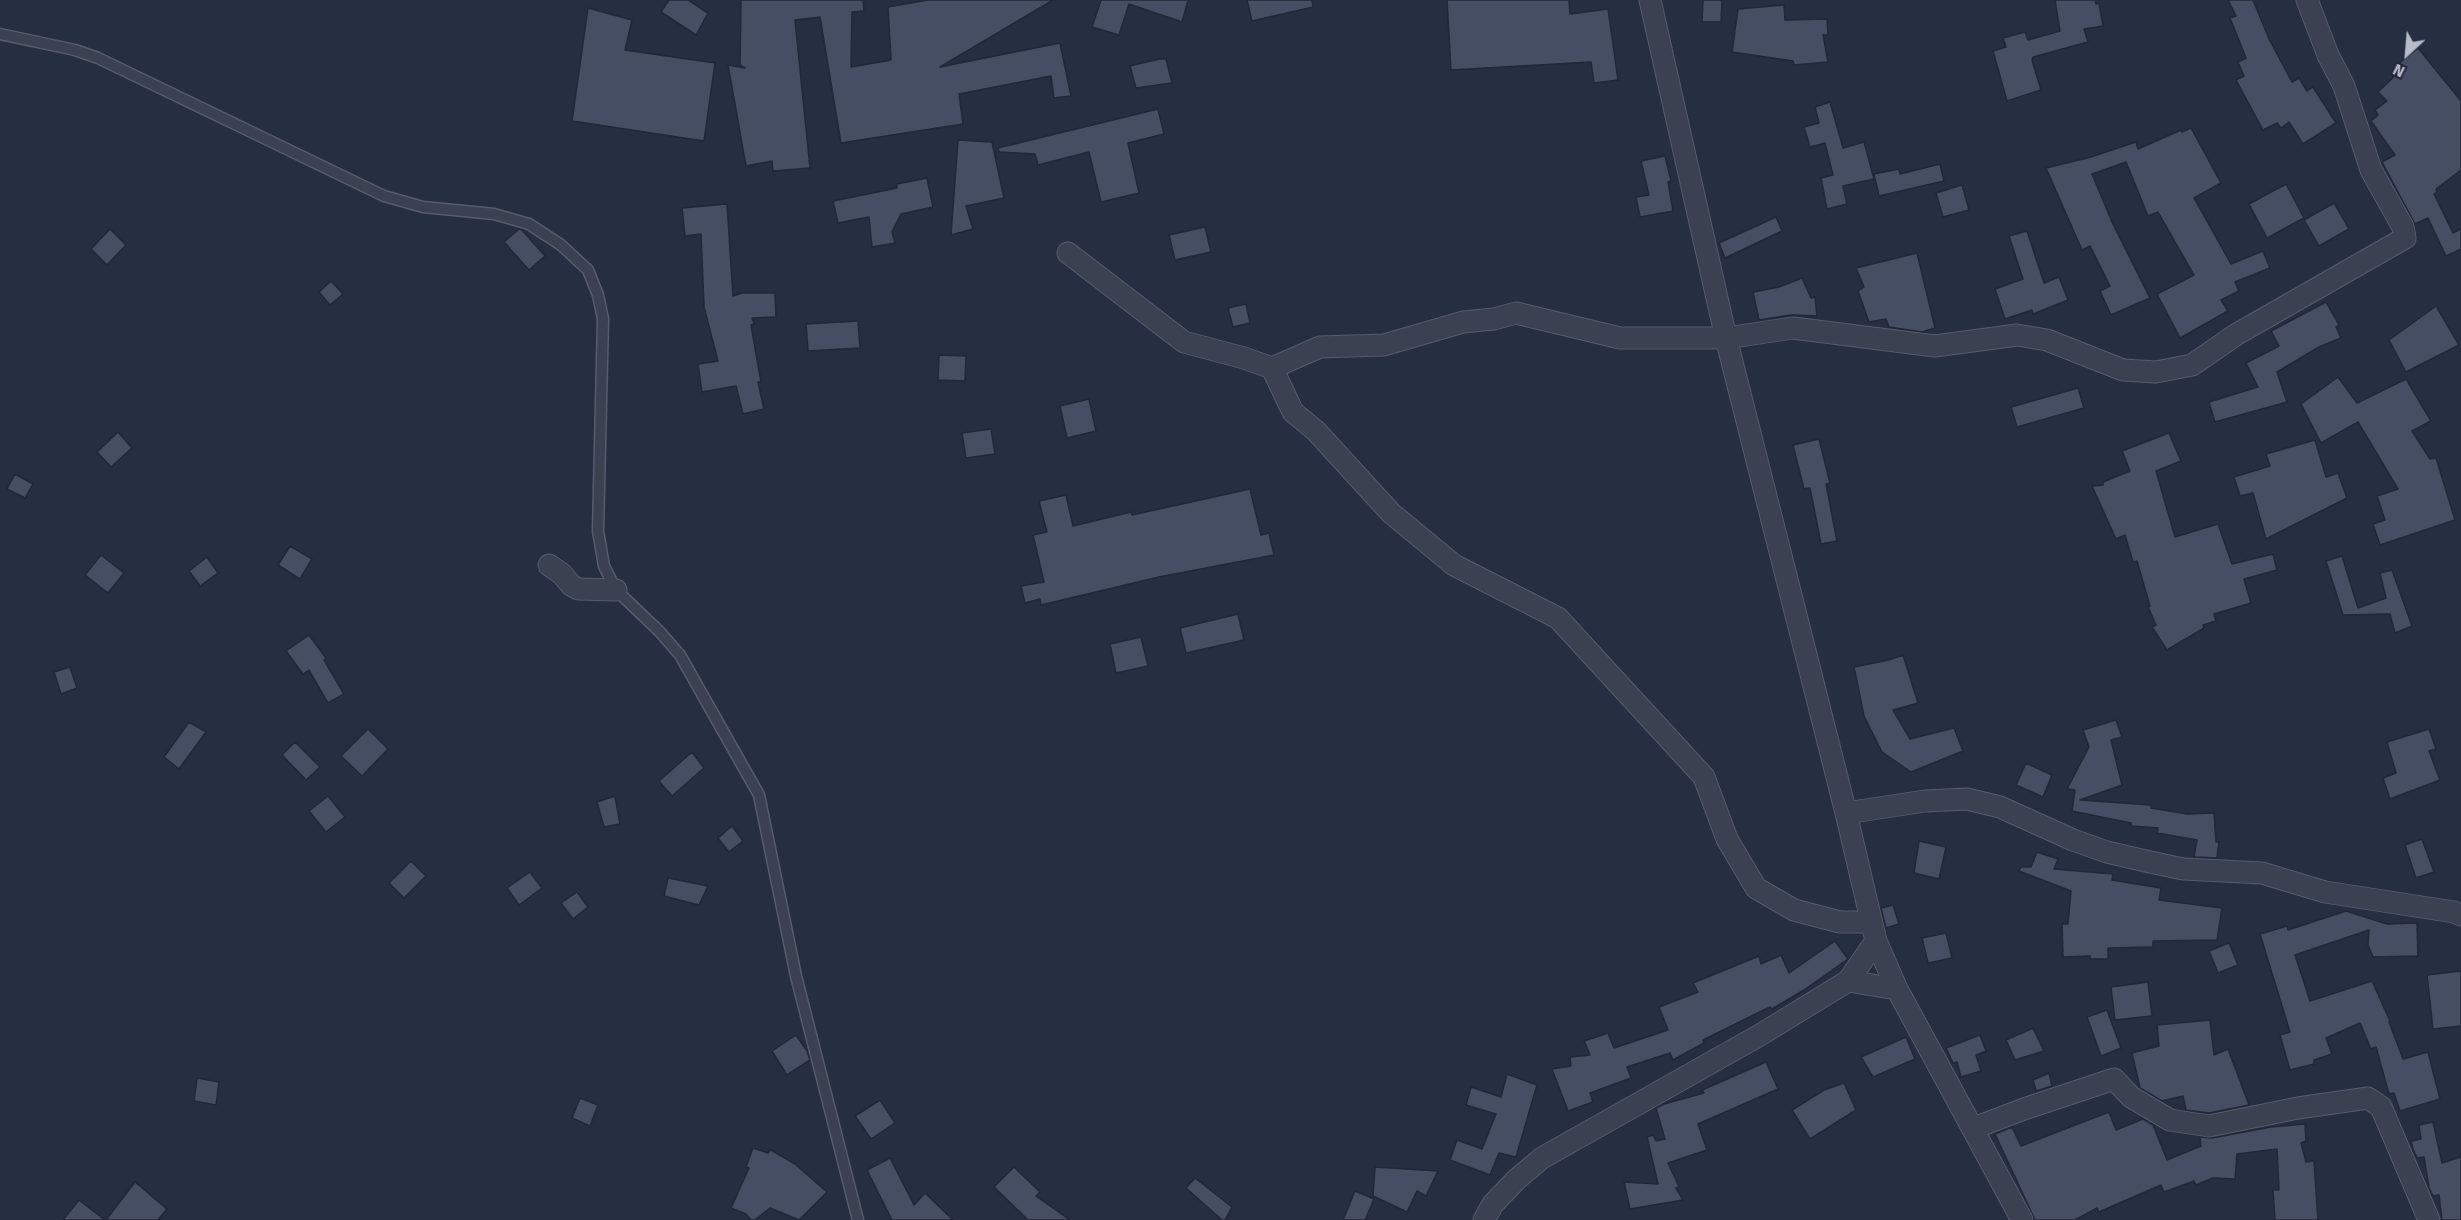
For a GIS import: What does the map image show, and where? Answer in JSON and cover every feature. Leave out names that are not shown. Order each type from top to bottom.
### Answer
[{"type":"street","points":[[1650,0],[1726,338],[1846,813],[1873,931],[1897,989],[2022,1220]]},
{"type":"street","points":[[1068,253],[1184,342],[1272,368],[1320,347],[1384,345],[1463,322],[1494,319],[1516,313],[1620,338],[1726,338],[1793,328],[1935,346],[2017,335],[2047,340],[2123,370],[2156,372],[2192,365],[2237,334],[2405,238],[2403,227],[2371,170],[2344,87],[2328,55],[2307,0]]},
{"type":"street","points":[[1272,368],[1293,412],[1316,431],[1391,513],[1454,566],[1558,618],[1704,777],[1727,839],[1756,888],[1794,910],[1873,931]]},
{"type":"street","points":[[549,565],[578,589],[616,590]]},
{"type":"street","points":[[1846,813],[1925,801],[1966,799],[2000,807],[2073,840],[2107,852],[2183,869],[2262,873],[2325,892],[2461,915]]},
{"type":"street","points":[[1484,1220],[1493,1204],[1517,1179],[1542,1158],[1760,1035],[1848,981],[1873,931]]},
{"type":"street","points":[[1848,981],[1897,989]]},
{"type":"street","points":[[1974,1128],[2114,1079],[2131,1097],[2170,1120],[2209,1126],[2298,1108],[2368,1098],[2381,1107],[2429,1220]]},
{"type":"lane","points":[[0,34],[75,50],[98,58],[384,196],[423,207],[494,214],[529,224],[561,245],[588,270],[598,294],[603,319],[598,531],[604,567],[616,590],[659,631],[680,655],[759,795],[796,976],[858,1220]]},
{"type":"building","points":[[669,0],[688,0],[708,13],[696,35],[661,12]]},
{"type":"building","points":[[741,0],[863,0],[864,11],[852,12],[851,67],[891,60],[888,7],[928,0],[1053,0],[940,67],[1060,43],[1071,96],[1054,98],[1051,76],[959,94],[963,124],[841,143],[820,17],[795,20],[810,168],[773,171],[772,161],[746,166],[728,65],[745,68],[740,65]]},
{"type":"building","points":[[1101,0],[1188,0],[1182,22],[1129,4],[1119,35],[1092,27]]},
{"type":"building","points":[[1247,0],[1312,0],[1313,7],[1252,21]]},
{"type":"building","points":[[1447,0],[1569,0],[1570,14],[1608,9],[1618,80],[1594,83],[1591,62],[1451,70]]},
{"type":"building","points":[[1703,0],[1722,0],[1721,22],[1702,22]]},
{"type":"building","points":[[2055,0],[2095,0],[2096,4],[2099,3],[2103,26],[2084,29],[2088,42],[2033,57],[2041,90],[2007,101],[1993,51],[2006,47],[2003,38],[2025,32],[2028,40],[2060,31]]},
{"type":"building","points":[[2228,0],[2253,0],[2269,39],[2292,82],[2299,78],[2307,91],[2313,87],[2336,123],[2303,144],[2289,122],[2281,128],[2277,123],[2263,130],[2236,80],[2244,76],[2238,62],[2246,58],[2230,18],[2236,16]]},
{"type":"building","points":[[1784,5],[1785,20],[1827,19],[1828,35],[1823,35],[1828,62],[1794,65],[1793,61],[1732,52],[1738,9]]},
{"type":"building","points":[[588,8],[632,20],[625,50],[715,63],[704,141],[572,121]]},
{"type":"building","points":[[2418,48],[2461,101],[2461,170],[2436,189],[2437,192],[2434,194],[2453,233],[2461,229],[2461,249],[2446,256],[2428,218],[2415,224],[2382,162],[2395,155],[2371,121],[2378,115],[2375,110],[2387,101],[2378,92],[2402,69],[2398,64]]},
{"type":"building","points":[[1166,59],[1172,83],[1136,88],[1130,66]]},
{"type":"building","points":[[1830,102],[1843,148],[1864,142],[1874,179],[1843,186],[1847,204],[1827,209],[1821,178],[1833,175],[1825,143],[1810,147],[1804,127],[1819,123],[1815,107]]},
{"type":"building","points":[[1158,109],[1164,134],[1128,143],[1139,193],[1101,202],[1089,152],[1038,165],[1035,154],[999,152],[998,148]]},
{"type":"building","points":[[2191,128],[2221,183],[2194,198],[2231,264],[2263,251],[2270,268],[2235,282],[2239,291],[2221,300],[2228,311],[2180,338],[2157,294],[2194,275],[2158,212],[2148,216],[2126,162],[2092,174],[2112,222],[2150,298],[2111,315],[2100,291],[2110,286],[2090,246],[2082,250],[2046,168],[2091,157],[2136,142],[2138,149],[2181,130],[2182,132]]},
{"type":"building","points":[[958,140],[992,142],[1004,198],[966,206],[973,229],[951,235]]},
{"type":"building","points":[[1665,156],[1671,181],[1668,182],[1673,211],[1640,217],[1636,197],[1649,195],[1641,161]]},
{"type":"building","points":[[1940,164],[1944,181],[1879,196],[1874,174],[1899,169],[1900,174]]},
{"type":"building","points":[[927,178],[933,207],[901,214],[892,232],[895,243],[872,247],[869,217],[838,223],[833,201],[897,188],[897,184]]},
{"type":"building","points":[[2286,184],[2304,218],[2267,238],[2249,204]]},
{"type":"building","points":[[1962,185],[1969,210],[1943,217],[1936,193]]},
{"type":"building","points":[[2334,203],[2349,229],[2319,246],[2304,220]]},
{"type":"building","points":[[727,204],[733,296],[742,293],[775,293],[776,317],[752,318],[754,324],[751,325],[764,409],[743,414],[736,386],[702,392],[698,364],[718,361],[704,307],[701,234],[685,236],[682,208]]},
{"type":"building","points":[[1776,217],[1782,231],[1725,258],[1719,243]]},
{"type":"building","points":[[1205,227],[1211,252],[1175,260],[1169,235]]},
{"type":"building","points":[[110,229],[126,245],[107,265],[91,249]]},
{"type":"building","points":[[519,229],[545,256],[529,270],[504,242]]},
{"type":"building","points":[[2027,231],[2044,283],[2059,277],[2068,300],[2033,314],[2032,310],[2005,319],[1995,289],[2023,279],[2009,236]]},
{"type":"building","points":[[1917,253],[1935,328],[1922,332],[1889,327],[1886,319],[1869,322],[1858,291],[1864,287],[1856,268]]},
{"type":"building","points":[[1802,278],[1811,298],[1815,297],[1817,316],[1791,315],[1759,320],[1753,292],[1779,287]]},
{"type":"building","points":[[331,281],[343,294],[330,305],[319,292]]},
{"type":"building","points":[[2326,302],[2339,325],[2336,327],[2341,338],[2319,347],[2277,372],[2287,402],[2215,422],[2209,402],[2258,387],[2246,363],[2279,346],[2271,331]]},
{"type":"building","points":[[1246,304],[1250,323],[1233,327],[1228,308]]},
{"type":"building","points":[[2436,306],[2459,345],[2406,372],[2389,340]]},
{"type":"building","points":[[858,321],[860,348],[808,351],[806,324]]},
{"type":"building","points":[[939,355],[966,356],[965,381],[938,380]]},
{"type":"building","points":[[2338,377],[2357,403],[2406,379],[2431,421],[2412,431],[2430,459],[2436,458],[2455,520],[2380,545],[2373,524],[2385,520],[2377,496],[2398,489],[2358,422],[2321,443],[2301,404]]},
{"type":"building","points":[[2078,388],[2084,408],[2017,427],[2011,407]]},
{"type":"building","points":[[1089,399],[1096,431],[1067,438],[1060,406]]},
{"type":"building","points":[[991,429],[995,454],[966,458],[962,433]]},
{"type":"building","points":[[118,432],[132,448],[111,467],[97,452]]},
{"type":"building","points":[[2169,433],[2181,461],[2156,471],[2175,537],[2218,524],[2232,564],[2273,554],[2277,570],[2244,579],[2251,603],[2214,614],[2216,621],[2203,625],[2204,628],[2167,650],[2152,627],[2156,625],[2148,607],[2150,606],[2137,561],[2133,562],[2125,535],[2116,539],[2092,486],[2103,485],[2103,482],[2130,471],[2122,451]]},
{"type":"building","points":[[1819,439],[1830,483],[1826,484],[1837,541],[1821,544],[1810,488],[1804,489],[1793,445]]},
{"type":"building","points":[[2315,440],[2326,477],[2338,473],[2347,498],[2266,539],[2253,493],[2240,496],[2234,477],[2270,466],[2266,454]]},
{"type":"building","points":[[15,474],[33,484],[25,498],[7,489]]},
{"type":"building","points":[[1250,489],[1261,535],[1269,533],[1274,555],[1159,577],[1041,605],[1040,599],[1025,603],[1021,586],[1044,582],[1033,535],[1047,532],[1039,501],[1066,495],[1073,526],[1131,512],[1132,515]]},
{"type":"building","points":[[290,546],[312,559],[300,579],[278,565]]},
{"type":"building","points":[[101,555],[124,573],[108,593],[85,575]]},
{"type":"building","points":[[2342,556],[2358,608],[2386,598],[2380,573],[2392,570],[2412,626],[2395,633],[2390,614],[2343,615],[2326,561]]},
{"type":"building","points":[[207,557],[218,573],[200,586],[189,571]]},
{"type":"building","points":[[1238,614],[1244,640],[1186,653],[1180,628]]},
{"type":"building","points":[[309,635],[326,658],[324,660],[344,694],[328,703],[309,670],[303,674],[286,651]]},
{"type":"building","points":[[1141,637],[1148,666],[1116,673],[1110,644]]},
{"type":"building","points":[[1903,655],[1918,703],[1893,710],[1910,739],[1954,728],[1963,751],[1911,772],[1882,752],[1864,716],[1854,667]]},
{"type":"building","points":[[70,667],[77,688],[61,694],[54,672]]},
{"type":"building","points":[[2116,720],[2122,737],[2111,740],[2122,785],[2080,800],[2151,805],[2151,808],[2187,814],[2214,813],[2216,842],[2219,842],[2217,858],[2194,857],[2197,840],[2157,833],[2158,828],[2131,826],[2131,823],[2072,811],[2075,790],[2067,789],[2089,747],[2083,730]]},
{"type":"building","points":[[189,722],[206,732],[179,769],[164,757]]},
{"type":"building","points":[[368,729],[388,749],[362,776],[341,756]]},
{"type":"building","points":[[2429,729],[2436,749],[2429,751],[2440,780],[2390,799],[2383,778],[2396,773],[2387,742]]},
{"type":"building","points":[[295,742],[320,767],[306,780],[282,755]]},
{"type":"building","points":[[692,752],[704,768],[672,796],[659,781]]},
{"type":"building","points":[[2026,763],[2052,775],[2043,797],[2016,785]]},
{"type":"building","points":[[328,796],[345,817],[326,832],[309,811]]},
{"type":"building","points":[[615,796],[620,824],[604,827],[597,802]]},
{"type":"building","points":[[732,826],[743,841],[729,852],[718,838]]},
{"type":"building","points":[[2422,839],[2434,872],[2416,878],[2405,845]]},
{"type":"building","points":[[1919,841],[1946,847],[1939,879],[1914,873]]},
{"type":"building","points":[[2037,852],[2058,859],[2054,869],[2113,874],[2112,880],[2161,888],[2159,900],[2222,908],[2217,940],[2153,941],[2153,947],[2108,948],[2108,959],[2090,959],[2090,956],[2063,957],[2062,924],[2068,924],[2071,891],[2019,871],[2021,867],[2031,867]]},
{"type":"building","points":[[411,861],[426,876],[404,898],[389,883]]},
{"type":"building","points":[[530,872],[542,888],[519,905],[507,888]]},
{"type":"building","points":[[668,878],[708,886],[699,905],[664,896]]},
{"type":"building","points":[[577,892],[588,907],[573,919],[561,903]]},
{"type":"building","points":[[1893,905],[1899,924],[1886,928],[1881,908]]},
{"type":"building","points":[[2346,911],[2387,924],[2417,923],[2418,956],[2373,957],[2368,945],[2369,930],[2295,955],[2310,1001],[2372,981],[2390,1021],[2403,1059],[2428,1052],[2440,1099],[2400,1111],[2394,1093],[2389,1094],[2376,1047],[2371,1049],[2360,1023],[2326,1038],[2332,1054],[2314,1060],[2314,1064],[2290,1070],[2280,1035],[2290,1032],[2260,934],[2287,926],[2288,930]]},
{"type":"building","points":[[1946,933],[1952,958],[1928,963],[1922,938]]},
{"type":"building","points":[[1835,941],[1848,959],[1804,990],[1772,1009],[1770,1007],[1703,1040],[1704,1043],[1673,1060],[1670,1053],[1627,1067],[1631,1078],[1590,1093],[1593,1102],[1568,1111],[1552,1069],[1571,1066],[1570,1057],[1590,1055],[1584,1041],[1608,1033],[1614,1048],[1668,1030],[1659,1007],[1698,992],[1693,983],[1759,956],[1761,964],[1781,955],[1789,973]]},
{"type":"building","points":[[2229,943],[2238,965],[2218,973],[2209,951]]},
{"type":"building","points":[[2461,971],[2461,1026],[2433,1029],[2427,975]]},
{"type":"building","points":[[2148,982],[2152,1016],[2115,1020],[2111,987]]},
{"type":"building","points":[[2107,1010],[2121,1048],[2101,1056],[2087,1017]]},
{"type":"building","points":[[2210,1020],[2214,1055],[2228,1049],[2249,1105],[2209,1113],[2186,1110],[2183,1096],[2162,1101],[2140,1088],[2132,1053],[2159,1046],[2157,1025]]},
{"type":"building","points":[[2033,1028],[2044,1051],[2015,1060],[2006,1040]]},
{"type":"building","points":[[796,1035],[810,1060],[787,1075],[772,1051]]},
{"type":"building","points":[[1980,1035],[1986,1051],[1976,1055],[1981,1071],[1961,1077],[1957,1062],[1953,1063],[1946,1048]]},
{"type":"building","points":[[1906,1037],[1915,1059],[1873,1077],[1861,1057]]},
{"type":"building","points":[[1766,1062],[1778,1089],[1698,1124],[1707,1150],[1668,1163],[1679,1187],[1676,1188],[1683,1200],[1630,1209],[1624,1182],[1658,1184],[1647,1137],[1653,1135],[1656,1141],[1665,1139],[1656,1108],[1704,1093],[1702,1090]]},
{"type":"building","points":[[2049,1073],[2052,1086],[2036,1091],[2033,1080]]},
{"type":"building","points":[[1507,1074],[1537,1085],[1516,1157],[1499,1153],[1490,1175],[1450,1160],[1457,1140],[1482,1149],[1496,1114],[1466,1105],[1471,1087],[1501,1097]]},
{"type":"building","points":[[197,1078],[219,1082],[216,1105],[194,1101]]},
{"type":"building","points":[[1844,1083],[1856,1110],[1810,1139],[1792,1110],[1824,1090]]},
{"type":"building","points":[[580,1098],[598,1105],[590,1126],[572,1118]]},
{"type":"building","points":[[880,1100],[895,1123],[871,1139],[855,1116]]},
{"type":"building","points":[[2109,1112],[2116,1130],[2143,1119],[2153,1125],[2167,1160],[2201,1146],[2200,1137],[2212,1138],[2271,1127],[2305,1124],[2306,1141],[2301,1143],[2306,1162],[2314,1161],[2318,1220],[2275,1220],[2273,1190],[2279,1190],[2277,1149],[2237,1154],[2235,1179],[2213,1178],[2196,1185],[2194,1181],[2164,1192],[2161,1185],[2099,1212],[2097,1208],[2075,1220],[2035,1220],[1995,1134],[2012,1127],[2021,1146]]},
{"type":"building","points":[[2433,1122],[2442,1163],[2461,1157],[2461,1220],[2442,1220],[2439,1195],[2433,1196],[2429,1188],[2424,1157],[2417,1158],[2413,1149],[2411,1141],[2421,1139],[2419,1125]]},
{"type":"building","points":[[753,1148],[768,1153],[771,1150],[795,1164],[827,1192],[799,1220],[770,1208],[755,1220],[751,1220],[746,1214],[731,1208],[749,1168],[746,1167]]},
{"type":"building","points":[[890,1158],[914,1205],[925,1193],[953,1220],[892,1220],[867,1170]]},
{"type":"building","points":[[1014,1167],[1040,1192],[1036,1196],[1070,1220],[1028,1220],[994,1187]]},
{"type":"building","points":[[1375,1167],[1438,1171],[1426,1196],[1417,1191],[1407,1212],[1373,1196]]},
{"type":"building","points":[[1195,1178],[1232,1207],[1225,1220],[1222,1220],[1186,1188]]},
{"type":"building","points":[[135,1182],[167,1209],[158,1220],[106,1220]]},
{"type":"building","points":[[1355,1191],[1374,1199],[1365,1220],[1343,1220]]},
{"type":"building","points":[[79,1200],[105,1220],[63,1220]]}]
